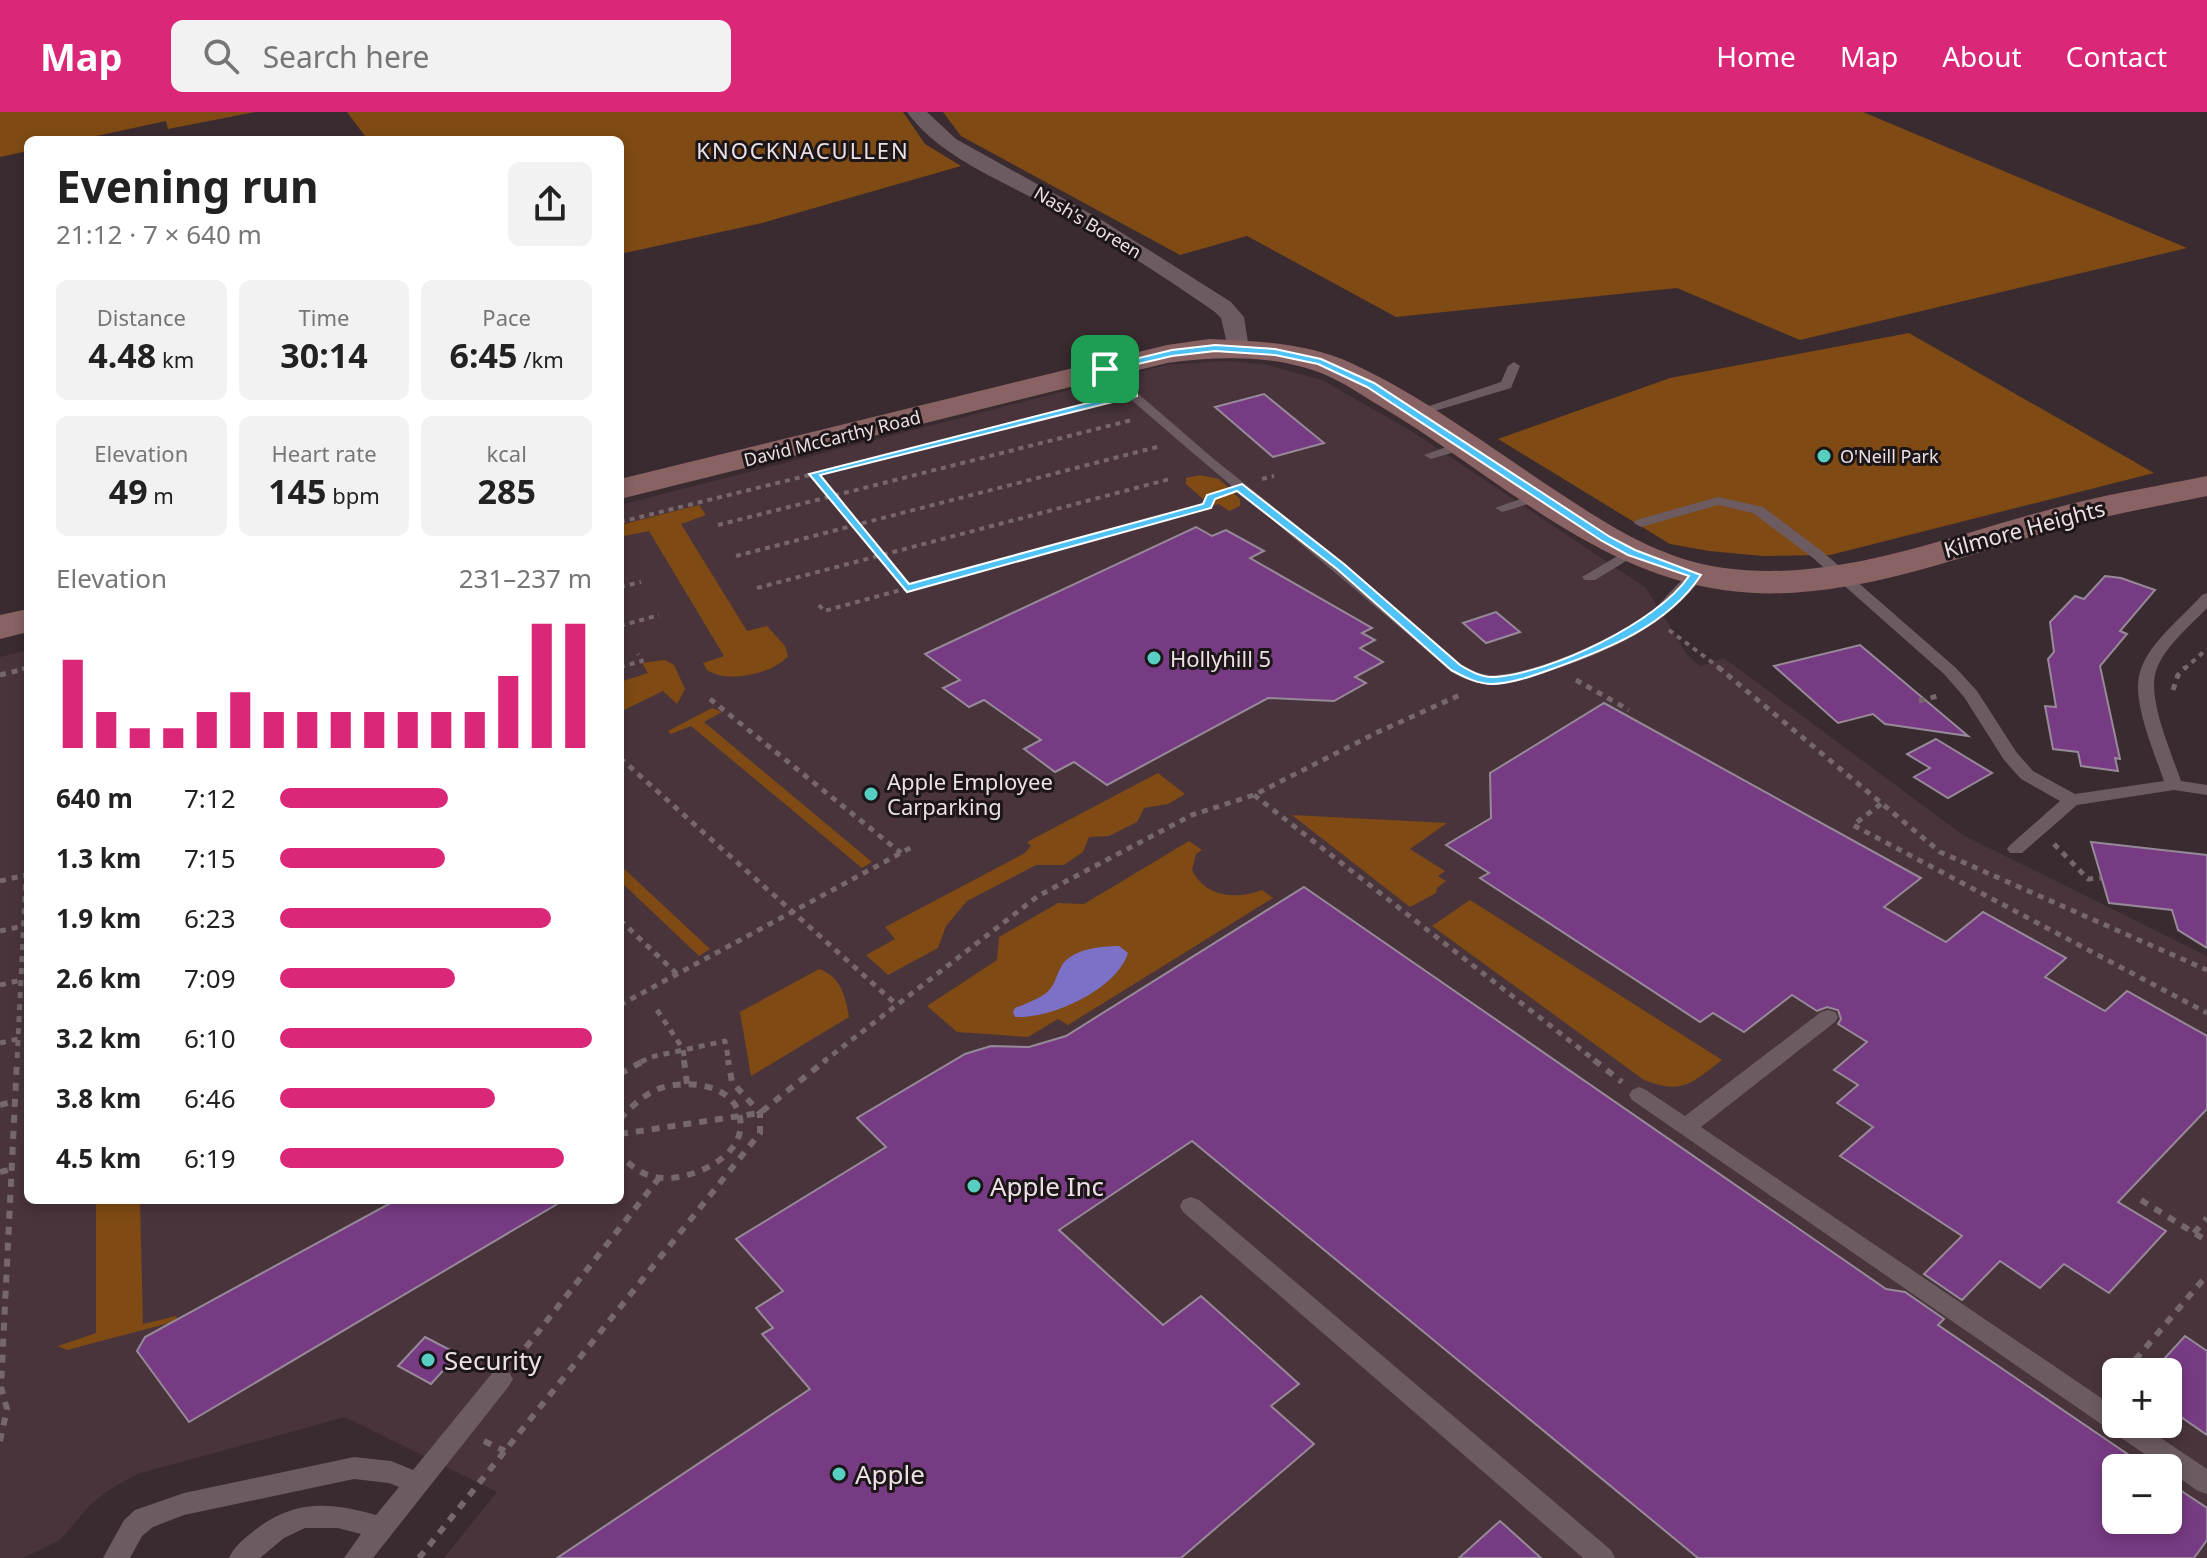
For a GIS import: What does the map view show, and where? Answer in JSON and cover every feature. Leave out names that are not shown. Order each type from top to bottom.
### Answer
[{"type":"street","name":"Nash's Boreen","points":[[917,112],[935,135],[951,147],[1009,175],[1144,255],[1223,307],[1232,317],[1237,348]]},
{"type":"street","name":"David McCarthy Road","points":[[624,488],[999,398],[1044,383],[1105,369],[1191,350],[1237,348],[1294,355],[1330,365],[1362,380],[1540,496],[1636,538],[1696,575],[1778,583],[1843,578]]},
{"type":"street","name":"David McCarthy Road","points":[[624,477],[990,390],[1044,383]]},
{"type":"street","name":"Kilmore Heights","points":[[1843,578],[2064,516],[2207,486]]},
{"type":"street","points":[[2162,493],[2207,518]]},
{"type":"street","points":[[0,627],[24,621]]},
{"type":"street","points":[[0,639],[24,633]]},
{"type":"lane","points":[[1415,413],[1506,385],[1514,366]]},
{"type":"lane","points":[[1105,369],[1238,487],[1340,567],[1456,668],[1471,676],[1493,681],[1506,680],[1595,651],[1650,619],[1687,587],[1696,575]]},
{"type":"lane","points":[[1431,455],[1463,445]]},
{"type":"lane","points":[[1502,508],[1540,496]]},
{"type":"lane","points":[[1590,577],[1636,538],[1718,501],[1758,510],[1843,578],[1950,671],[1971,694],[2010,756],[2027,775],[2072,800]]},
{"type":"lane","points":[[2174,785],[2156,732],[2145,683],[2155,660],[2207,598]]},
{"type":"lane","points":[[2016,849],[2072,800],[2174,785],[2207,790]]},
{"type":"lane","points":[[1686,1127],[1828,1017]]},
{"type":"lane","points":[[1639,1095],[2102,1411]]},
{"type":"lane","points":[[1191,1206],[1602,1558]]},
{"type":"lane","points":[[357,1558],[501,1379]]},
{"type":"lane","points":[[2141,1438],[2207,1483]]},
{"type":"lane","points":[[116,1558],[127,1536],[144,1518],[184,1504],[354,1468],[391,1472],[417,1483]]},
{"type":"lane","points":[[242,1558],[268,1532],[303,1516],[325,1514],[380,1528]]},
{"type":"path","points":[[624,521],[1134,394]]},
{"type":"path","points":[[718,525],[1156,414]]},
{"type":"path","points":[[736,556],[1185,440]]},
{"type":"path","points":[[814,474],[907,589]]},
{"type":"path","points":[[757,588],[1170,479]]},
{"type":"path","points":[[819,605],[824,611],[1208,506],[1211,497],[1238,487]]},
{"type":"path","points":[[624,586],[641,582]]},
{"type":"path","points":[[624,625],[659,615]]},
{"type":"path","points":[[1650,619],[1684,639],[1940,852],[2207,970]]},
{"type":"path","points":[[2172,703],[2178,675],[2207,649]]},
{"type":"path","points":[[624,666],[642,661],[638,654]]},
{"type":"path","points":[[0,675],[24,669]]},
{"type":"path","points":[[1576,680],[1629,710]]},
{"type":"path","points":[[624,1133],[760,1113],[1038,896],[1192,815],[1254,795],[1376,733],[1493,681]]},
{"type":"path","points":[[1919,701],[1952,691]]},
{"type":"path","points":[[710,699],[901,853]]},
{"type":"path","points":[[624,762],[896,1004]]},
{"type":"path","points":[[1254,795],[1639,1095]]},
{"type":"path","points":[[1881,804],[1853,825],[2207,1013]]},
{"type":"path","points":[[2031,836],[2055,844],[2088,879],[2101,878]]},
{"type":"path","points":[[624,1003],[912,847]]},
{"type":"path","points":[[0,881],[24,875]]},
{"type":"path","points":[[0,1441],[7,1409],[1,1387],[4,1242],[24,989],[21,980],[24,909]]},
{"type":"path","points":[[624,924],[677,974]]},
{"type":"path","points":[[0,931],[23,926]]},
{"type":"path","points":[[0,985],[21,980]]},
{"type":"path","points":[[657,1010],[683,1049],[687,1084]]},
{"type":"path","points":[[0,1043],[18,1039]]},
{"type":"path","points":[[419,1558],[760,1133],[760,1113],[732,1082],[725,1041],[651,1057],[624,1072]]},
{"type":"path","points":[[624,1114],[647,1094],[687,1084],[723,1092],[735,1103],[741,1117],[740,1132],[733,1148],[720,1161],[702,1171],[681,1178],[659,1178],[640,1174],[624,1160]]},
{"type":"path","points":[[0,1105],[15,1101]]},
{"type":"path","points":[[0,1172],[12,1169]]},
{"type":"path","points":[[501,1379],[659,1178]]},
{"type":"path","points":[[2141,1200],[2207,1241]]},
{"type":"path","points":[[2194,1233],[2207,1218]]},
{"type":"path","points":[[2137,1358],[2207,1275]]},
{"type":"shaded area","points":[[0,112],[255,112],[168,129],[166,121],[97,136],[24,136],[24,152],[0,157]]},
{"type":"shaded area","points":[[347,112],[903,112],[925,144],[961,166],[762,223],[624,253],[624,136],[365,136]]},
{"type":"shaded area","points":[[943,112],[1863,112],[2187,248],[1800,340],[1677,288],[1396,317],[1247,236],[1180,255],[961,136]]},
{"type":"shaded area","name":"O'Neill Park","points":[[1909,333],[2154,473],[1830,555],[1763,556],[1670,544],[1498,439],[1670,378]]},
{"type":"shaded area","points":[[1225,361],[1264,364],[1322,380],[1413,432],[1646,588],[1687,655],[1700,666],[1724,658],[1963,835],[2207,956],[2207,1558],[444,1558],[497,1492],[345,1417],[137,1474],[89,1506],[60,1540],[23,1558],[0,1558],[0,657],[24,651],[24,1204],[624,1204],[624,504],[1167,365]]},
{"type":"shaded area","points":[[1200,475],[1219,479],[1240,499],[1240,506],[1229,511],[1219,504],[1211,506],[1186,484],[1186,478]]},
{"type":"shaded area","points":[[699,505],[706,515],[681,524],[747,631],[767,626],[785,646],[788,656],[772,668],[749,675],[726,676],[707,670],[703,663],[724,656],[649,531],[624,536],[624,524]]},
{"type":"shaded area","points":[[665,660],[674,665],[685,689],[677,704],[663,691],[624,710],[624,681],[648,673],[642,663]]},
{"type":"shaded area","points":[[712,708],[722,712],[704,722],[872,862],[862,868],[691,726],[671,734],[668,731]]},
{"type":"shaded area","points":[[1158,773],[1185,794],[1168,804],[1144,808],[1137,822],[1109,836],[1089,837],[1083,852],[1064,865],[1036,865],[967,901],[946,926],[938,948],[888,975],[866,955],[895,939],[885,927],[1025,853],[1031,846],[1027,842]]},
{"type":"shaded area","points":[[1292,815],[1447,823],[1410,849],[1445,871],[1438,876],[1446,881],[1437,888],[1436,893],[1410,907]]},
{"type":"shaded area","points":[[1189,841],[1202,850],[1196,854],[1192,870],[1205,886],[1232,895],[1262,890],[1273,898],[1068,1025],[1058,1019],[1028,1037],[957,1032],[927,1006],[997,960],[999,937],[1058,903],[1084,904]]},
{"type":"shaded area","points":[[624,869],[710,949],[699,956],[624,885]]},
{"type":"shaded area","points":[[1470,900],[1722,1060],[1686,1084],[1668,1086],[1644,1080],[1432,926]]},
{"type":"shaded area","points":[[1119,946],[1128,953],[1122,966],[1097,990],[1047,1013],[1015,1017],[1015,1008],[1048,991],[1071,956],[1095,948]]},
{"type":"shaded area","points":[[819,969],[837,982],[844,994],[849,1017],[751,1076],[740,1012]]},
{"type":"shaded area","points":[[96,1204],[140,1204],[143,1324],[176,1316],[177,1321],[67,1350],[58,1346],[96,1333]]},
{"type":"building","points":[[1264,394],[1324,443],[1273,457],[1215,407]]},
{"type":"building","name":"Hollyhill 5","points":[[1196,527],[1212,536],[1226,530],[1264,551],[1250,558],[1372,628],[1362,633],[1375,640],[1360,648],[1383,662],[1355,677],[1366,683],[1334,701],[1268,698],[1107,785],[1074,762],[1055,772],[1024,749],[1041,740],[984,700],[969,707],[943,688],[960,680],[925,654]]},
{"type":"building","points":[[2105,576],[2155,590],[2120,631],[2127,634],[2100,666],[2120,759],[2115,758],[2118,771],[2081,766],[2078,752],[2053,749],[2045,706],[2056,707],[2048,659],[2054,652],[2050,622],[2075,596],[2084,599]]},
{"type":"building","points":[[1496,612],[1520,632],[1486,643],[1463,623]]},
{"type":"building","points":[[1860,645],[1968,736],[1885,724],[1873,714],[1838,723],[1774,666]]},
{"type":"building","points":[[1604,703],[1921,878],[1884,907],[1946,942],[1983,912],[2066,958],[2045,977],[2105,1011],[2127,991],[2207,1036],[2207,1109],[2118,1202],[2166,1231],[2109,1293],[2064,1264],[2040,1288],[2000,1261],[1962,1300],[1924,1274],[1962,1236],[1840,1156],[1873,1127],[1837,1103],[1858,1085],[1834,1070],[1867,1042],[1838,1024],[1841,1019],[1838,1010],[1827,1007],[1817,1011],[1792,995],[1744,1032],[1713,1013],[1700,1022],[1480,878],[1489,873],[1446,845],[1491,818],[1490,773]]},
{"type":"building","points":[[1936,739],[1992,773],[1948,798],[1914,777],[1930,768],[1907,754]]},
{"type":"building","points":[[2091,842],[2207,855],[2207,948],[2178,930],[2172,910],[2109,903]]},
{"type":"building","points":[[1304,887],[1886,1289],[1905,1292],[1944,1319],[1938,1325],[2127,1454],[2102,1454],[2102,1534],[2182,1534],[2182,1491],[2207,1508],[2207,1540],[2194,1558],[1698,1558],[1192,1141],[1059,1230],[1163,1325],[1201,1296],[1299,1384],[1271,1406],[1314,1444],[1181,1558],[557,1558],[810,1389],[762,1334],[773,1328],[756,1308],[783,1291],[736,1239],[886,1147],[857,1118],[965,1054],[991,1046],[1029,1047],[1066,1036]]},
{"type":"building","points":[[389,1204],[557,1204],[189,1422],[137,1351],[145,1337]]},
{"type":"building","points":[[2185,1336],[2207,1351],[2207,1435],[2182,1418],[2182,1358],[2165,1358]]},
{"type":"building","name":"Security","points":[[425,1337],[458,1354],[431,1384],[398,1366]]},
{"type":"building","points":[[1500,1521],[1541,1558],[1459,1558]]},
{"type":"place","name":"O'Neill Park","points":[[1824,456]]},
{"type":"place","name":"Hollyhill 5","points":[[1154,658]]},
{"type":"place","name":"Apple Employee Carparking","points":[[871,794]]},
{"type":"place","name":"Apple Inc","points":[[974,1186]]},
{"type":"place","name":"Security","points":[[428,1360]]},
{"type":"place","name":"Apple","points":[[839,1474]]},
{"type":"district","name":"KNOCKNACULLEN","points":[[803,150]]},
{"type":"route","points":[[1215,348],[1275,352],[1321,362],[1371,385],[1606,539],[1666,566],[1696,575],[1687,587],[1650,619],[1610,644],[1533,672],[1493,681],[1471,676],[1456,668],[1303,536],[1238,487],[1211,497],[1208,506],[907,589],[814,474],[1134,394],[1105,369],[1172,353],[1215,348]]}]
